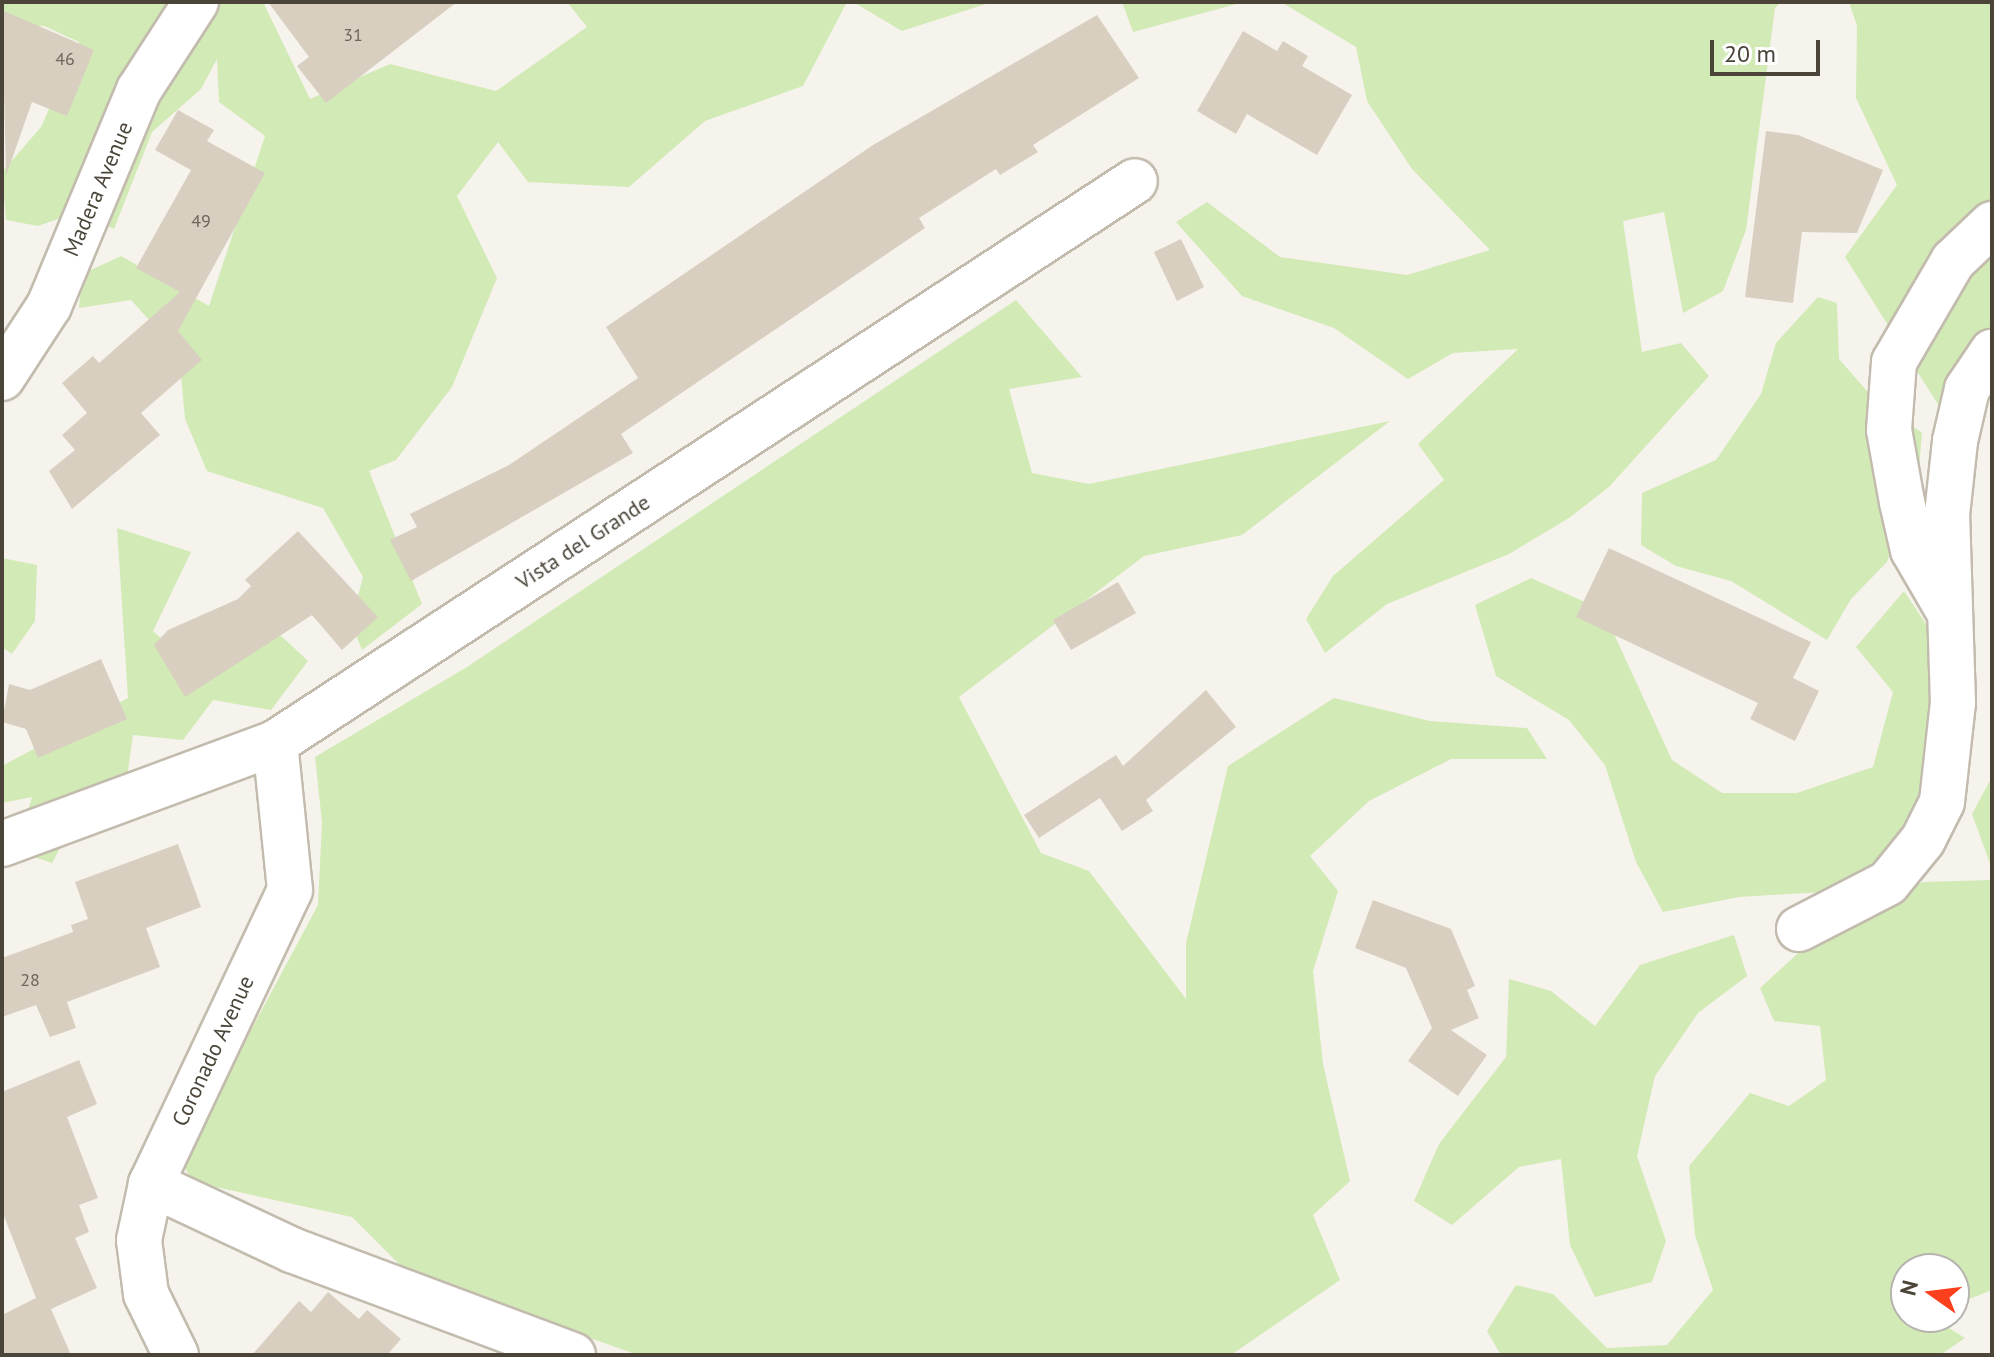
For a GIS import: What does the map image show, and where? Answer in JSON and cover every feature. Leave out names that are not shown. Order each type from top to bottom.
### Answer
[{"type":"street","name":"Madera Avenue","points":[[2,378],[49,306],[139,90],[196,2]]},
{"type":"street","name":"Vista del Grande","points":[[2,844],[275,743],[1135,181]]},
{"type":"street","points":[[1952,618],[1913,550],[1907,526],[1889,430],[1894,362],[1953,261],[1992,224]]},
{"type":"street","points":[[1799,929],[1888,883],[1923,840],[1942,802],[1953,703],[1947,515],[1955,441],[1967,389],[1992,352]]},
{"type":"street","name":"Coronado Avenue","points":[[176,1355],[146,1294],[139,1240],[151,1184],[290,890],[275,743]]},
{"type":"street","points":[[151,1184],[292,1250],[573,1355]]},
{"type":"green space","points":[[2,2],[263,2],[310,99],[390,64],[496,91],[587,27],[567,2],[847,2],[803,86],[705,121],[629,187],[528,182],[498,142],[457,196],[497,278],[452,387],[396,460],[369,471],[422,604],[362,650],[351,623],[363,577],[323,508],[207,471],[185,419],[179,353],[131,300],[79,308],[82,274],[121,256],[209,306],[265,136],[219,102],[217,59],[201,89],[152,132],[114,229],[78,212],[38,226],[6,220],[2,172],[41,127],[79,42],[44,26],[2,26]]},
{"type":"green space","points":[[853,2],[992,2],[902,31]]},
{"type":"green space","points":[[1122,2],[1244,2],[1133,32]]},
{"type":"green space","points":[[1281,2],[1781,2],[1775,8],[1746,230],[1723,291],[1683,313],[1664,212],[1623,221],[1642,352],[1681,343],[1709,376],[1609,487],[1569,518],[1509,554],[1387,604],[1325,653],[1306,619],[1333,576],[1444,480],[1418,444],[1518,349],[1453,353],[1408,379],[1334,328],[1242,296],[1176,222],[1207,202],[1280,257],[1407,275],[1490,250],[1412,169],[1367,101],[1356,47]]},
{"type":"green space","points":[[1849,2],[1992,2],[1992,391],[1939,406],[1845,257],[1897,185],[1856,98],[1857,26]]},
{"type":"green space","points":[[1818,297],[1837,303],[1839,359],[1873,398],[1922,433],[1918,479],[1887,562],[1851,599],[1827,640],[1731,581],[1676,566],[1641,545],[1642,493],[1716,460],[1761,394],[1776,343]]},
{"type":"green space","points":[[1016,300],[1082,377],[1009,389],[1032,473],[1089,484],[1390,421],[1242,535],[1144,556],[959,697],[1041,853],[1089,871],[1186,999],[1186,943],[1228,766],[1334,698],[1430,721],[1527,728],[1547,759],[1451,759],[1369,801],[1310,856],[1338,891],[1313,971],[1323,1064],[1350,1181],[1313,1215],[1340,1280],[1231,1355],[638,1355],[408,1273],[352,1217],[193,1182],[181,1161],[318,905],[322,822],[315,757],[467,667]]},
{"type":"green space","points":[[117,528],[191,552],[153,631],[184,660],[277,632],[308,661],[271,710],[213,700],[183,740],[133,735],[127,778],[132,808],[104,832],[70,830],[52,863],[16,851],[32,797],[2,803],[2,766],[128,698]]},
{"type":"green space","points":[[2,558],[37,565],[35,621],[12,654],[2,647]]},
{"type":"green space","points":[[1531,578],[1603,610],[1672,760],[1722,793],[1797,793],[1873,767],[1893,692],[1856,647],[1904,591],[1928,627],[1940,672],[1931,762],[1905,841],[1841,891],[1739,897],[1663,912],[1636,862],[1605,765],[1569,720],[1496,676],[1475,605]]},
{"type":"green space","points":[[1992,777],[1992,869],[1972,814]]},
{"type":"green space","points":[[1992,880],[1992,1290],[1970,1299],[1970,1253],[1890,1253],[1890,1333],[1957,1333],[1965,1338],[1940,1355],[1501,1355],[1487,1331],[1516,1285],[1553,1294],[1607,1348],[1667,1345],[1713,1290],[1695,1235],[1689,1166],[1750,1093],[1789,1106],[1826,1080],[1820,1026],[1774,1021],[1760,988],[1820,933],[1923,882]]},
{"type":"green space","points":[[1734,935],[1747,976],[1698,1013],[1655,1076],[1637,1156],[1666,1241],[1652,1282],[1595,1297],[1570,1245],[1561,1159],[1519,1167],[1452,1225],[1414,1201],[1439,1144],[1506,1057],[1509,979],[1551,991],[1595,1026],[1640,965]]},
{"type":"building","points":[[268,2],[457,2],[326,103],[297,66],[309,57]]},
{"type":"building","points":[[2,10],[94,50],[67,116],[32,102],[6,176]]},
{"type":"building","points":[[1097,15],[1139,78],[1033,145],[1038,152],[1000,175],[996,169],[919,218],[925,228],[621,434],[633,453],[411,581],[390,540],[417,527],[410,514],[509,465],[638,378],[606,327],[873,145]]},
{"type":"building","points":[[1243,31],[1277,51],[1283,41],[1308,56],[1302,66],[1352,95],[1317,155],[1247,114],[1236,134],[1197,111]]},
{"type":"building","points":[[178,110],[214,130],[207,141],[265,173],[178,331],[202,360],[141,413],[160,435],[72,509],[49,471],[75,450],[62,435],[87,413],[62,383],[93,356],[99,363],[180,292],[136,268],[191,170],[155,150]]},
{"type":"building","points":[[1766,131],[1798,135],[1883,170],[1857,233],[1802,232],[1793,303],[1745,297]]},
{"type":"building","points":[[1181,239],[1204,287],[1177,301],[1154,252]]},
{"type":"building","points":[[298,531],[378,617],[342,650],[312,615],[185,697],[154,645],[168,630],[238,599],[251,586],[245,580]]},
{"type":"building","points":[[1609,548],[1811,642],[1793,678],[1819,691],[1795,741],[1750,719],[1758,703],[1576,617]]},
{"type":"building","points":[[1118,582],[1136,613],[1071,650],[1053,620]]},
{"type":"building","points":[[101,659],[127,719],[38,758],[26,729],[2,722],[9,684],[30,690]]},
{"type":"building","points":[[1206,690],[1236,727],[1146,800],[1153,811],[1122,831],[1100,798],[1039,838],[1024,815],[1116,755],[1123,766]]},
{"type":"building","points":[[178,844],[201,907],[146,928],[160,967],[67,1002],[76,1028],[50,1037],[36,1005],[2,1017],[2,958],[73,932],[71,925],[88,919],[75,882]]},
{"type":"building","points":[[1373,900],[1451,929],[1475,986],[1467,990],[1479,1018],[1451,1030],[1487,1055],[1458,1096],[1408,1061],[1432,1028],[1406,968],[1355,948]]},
{"type":"building","points":[[79,1060],[97,1104],[67,1117],[98,1198],[79,1205],[89,1232],[75,1238],[97,1288],[51,1309],[71,1355],[2,1355],[2,1315],[36,1298],[2,1211],[2,1092]]},
{"type":"building","points":[[328,1292],[359,1319],[367,1310],[401,1339],[387,1355],[252,1355],[299,1301],[311,1312]]}]
